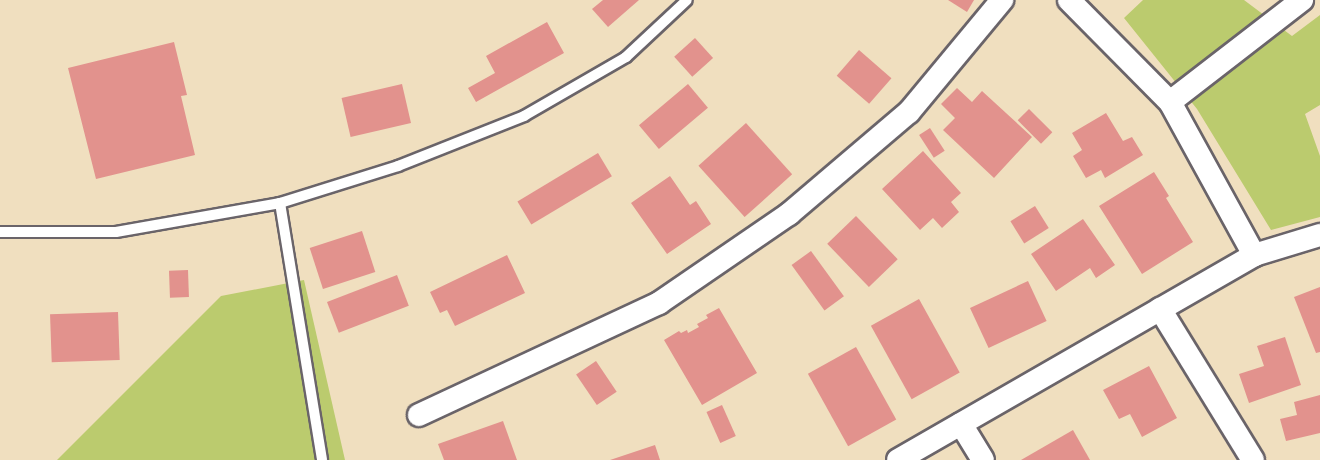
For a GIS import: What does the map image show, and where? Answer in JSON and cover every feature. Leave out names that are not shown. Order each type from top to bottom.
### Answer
[{"type":"street","points":[[419,415],[659,303],[789,214],[909,112],[1002,0]]},
{"type":"street","points":[[1069,0],[1170,102],[1254,255]]},
{"type":"street","points":[[1170,102],[1302,0]]},
{"type":"street","points":[[898,460],[1254,255],[1320,235]]},
{"type":"street","points":[[1160,309],[1253,460]]},
{"type":"street","points":[[961,424],[982,460]]},
{"type":"lane","points":[[0,232],[116,232],[280,203],[398,166],[524,116],[626,57],[687,0]]},
{"type":"lane","points":[[280,203],[322,460]]},
{"type":"green space","points":[[1143,0],[1244,0],[1292,36],[1320,15],[1320,105],[1305,114],[1320,156],[1320,217],[1271,230],[1197,109],[1124,18]]},
{"type":"green space","points":[[304,280],[345,460],[57,460],[221,296]]},
{"type":"building","points":[[603,0],[639,0],[608,27],[592,9]]},
{"type":"building","points":[[948,0],[974,0],[967,12]]},
{"type":"building","points":[[547,22],[564,53],[476,102],[468,88],[495,73],[486,56]]},
{"type":"building","points":[[695,38],[713,58],[692,77],[674,57]]},
{"type":"building","points":[[174,42],[187,95],[181,96],[195,155],[96,179],[68,68]]},
{"type":"building","points":[[859,50],[891,78],[869,104],[837,76]]},
{"type":"building","points":[[402,84],[411,123],[351,137],[342,98]]},
{"type":"building","points":[[688,84],[708,108],[659,149],[639,125]]},
{"type":"building","points":[[957,88],[972,102],[982,91],[1032,137],[994,178],[943,130],[955,118],[941,104]]},
{"type":"building","points":[[1029,109],[1052,132],[1041,144],[1018,120]]},
{"type":"building","points":[[1106,113],[1123,141],[1132,137],[1143,155],[1105,178],[1101,170],[1086,178],[1073,156],[1082,150],[1072,133]]},
{"type":"building","points":[[746,123],[792,174],[745,217],[698,166]]},
{"type":"building","points":[[930,128],[945,151],[934,158],[919,135]]},
{"type":"building","points":[[923,151],[961,193],[951,202],[959,212],[942,228],[933,218],[920,230],[882,189]]},
{"type":"building","points":[[598,153],[612,176],[531,225],[517,201]]},
{"type":"building","points":[[1154,172],[1169,196],[1166,198],[1193,242],[1142,274],[1099,206]]},
{"type":"building","points":[[670,176],[690,205],[696,201],[711,224],[667,254],[631,203]]},
{"type":"building","points":[[1035,206],[1049,228],[1024,243],[1010,221]]},
{"type":"building","points":[[856,216],[898,259],[869,287],[827,244]]},
{"type":"building","points":[[1083,219],[1115,265],[1096,278],[1090,268],[1056,291],[1031,254]]},
{"type":"building","points":[[362,231],[375,272],[323,289],[310,248]]},
{"type":"building","points":[[811,251],[844,296],[824,310],[792,265]]},
{"type":"building","points":[[507,255],[525,293],[455,326],[447,310],[440,313],[430,292]]},
{"type":"building","points":[[188,270],[189,297],[170,298],[169,271]]},
{"type":"building","points":[[397,275],[409,306],[339,333],[327,302]]},
{"type":"building","points":[[1028,281],[1047,321],[989,348],[970,308]]},
{"type":"building","points":[[1320,287],[1320,352],[1316,353],[1294,297]]},
{"type":"building","points":[[919,299],[960,372],[912,399],[871,326]]},
{"type":"building","points":[[719,308],[757,373],[702,405],[664,340],[679,331],[681,333],[687,330],[688,333],[699,327],[697,324],[708,318],[706,315]]},
{"type":"building","points":[[118,312],[120,360],[52,362],[50,314]]},
{"type":"building","points":[[1285,337],[1301,385],[1249,403],[1239,374],[1264,366],[1257,346]]},
{"type":"building","points":[[856,347],[896,420],[848,446],[808,374]]},
{"type":"building","points":[[596,361],[617,392],[597,405],[576,374]]},
{"type":"building","points":[[1149,366],[1177,418],[1142,437],[1130,414],[1119,419],[1103,390]]},
{"type":"building","points":[[1320,395],[1320,433],[1286,441],[1280,419],[1297,415],[1294,402]]},
{"type":"building","points":[[722,405],[736,436],[720,443],[706,412]]},
{"type":"building","points":[[503,421],[517,460],[444,460],[438,444]]},
{"type":"building","points":[[1073,430],[1090,460],[1021,460]]},
{"type":"building","points":[[655,445],[660,460],[610,460]]}]
